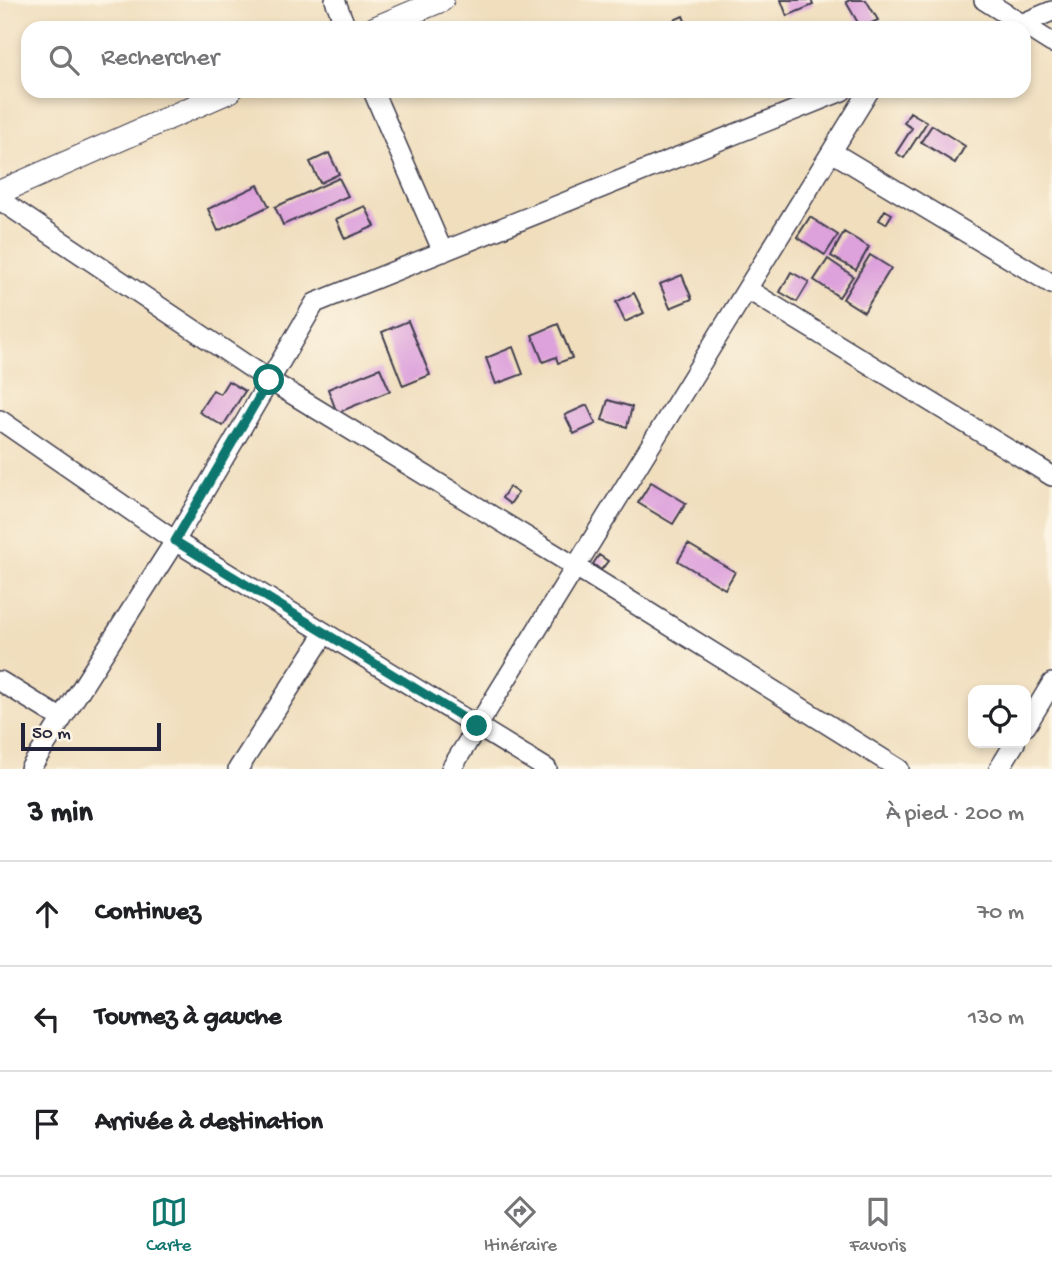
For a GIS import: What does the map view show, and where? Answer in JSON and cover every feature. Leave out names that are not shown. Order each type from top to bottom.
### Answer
[{"type":"street","points":[[335,0],[343,21]]},
{"type":"street","points":[[392,21],[442,0]]},
{"type":"street","points":[[984,0],[1010,21]]},
{"type":"street","points":[[1028,21],[1052,11]]},
{"type":"street","points":[[1031,33],[1052,43]]},
{"type":"street","points":[[0,192],[214,98]]},
{"type":"street","points":[[376,98],[443,252]]},
{"type":"street","points":[[30,769],[175,541],[315,303],[825,98]]},
{"type":"street","points":[[451,769],[865,98]]},
{"type":"street","points":[[831,152],[1052,284]]},
{"type":"street","points":[[0,200],[269,380],[900,769]]},
{"type":"street","points":[[747,289],[1052,476]]},
{"type":"street","points":[[0,420],[175,541],[547,769]]},
{"type":"street","points":[[238,769],[326,633]]},
{"type":"street","points":[[0,681],[62,719]]},
{"type":"street","points":[[1031,718],[1052,683]]},
{"type":"street","points":[[999,769],[1012,748]]},
{"type":"building","points":[[781,0],[811,0],[813,5],[787,16]]},
{"type":"building","points":[[866,0],[878,20],[857,21],[846,2]]},
{"type":"building","points":[[683,16],[685,21],[672,21]]},
{"type":"building","points":[[910,112],[927,122],[904,158],[896,153],[912,128],[904,123]]},
{"type":"building","points":[[932,125],[965,146],[955,163],[921,142]]},
{"type":"building","points":[[329,153],[339,174],[320,183],[310,162]]},
{"type":"building","points":[[339,178],[348,196],[283,225],[275,207]]},
{"type":"building","points":[[258,185],[269,206],[218,231],[208,209]]},
{"type":"building","points":[[365,206],[375,226],[345,239],[336,219]]},
{"type":"building","points":[[885,210],[892,214],[886,224],[879,220]]},
{"type":"building","points":[[810,217],[838,235],[825,255],[797,237]]},
{"type":"building","points":[[844,232],[869,247],[856,270],[831,256]]},
{"type":"building","points":[[870,255],[891,268],[864,312],[843,299]]},
{"type":"building","points":[[828,259],[853,276],[839,297],[814,280]]},
{"type":"building","points":[[791,272],[809,282],[797,302],[780,292]]},
{"type":"building","points":[[682,275],[692,299],[670,308],[660,284]]},
{"type":"building","points":[[634,293],[644,313],[625,322],[616,302]]},
{"type":"building","points":[[408,321],[430,375],[403,386],[382,332]]},
{"type":"building","points":[[558,324],[572,358],[558,363],[556,357],[543,362],[532,335]]},
{"type":"building","points":[[513,347],[523,374],[496,384],[486,358]]},
{"type":"building","points":[[380,368],[390,391],[337,413],[328,389]]},
{"type":"building","points":[[228,381],[245,391],[223,426],[199,412],[213,390],[220,394]]},
{"type":"building","points":[[608,400],[632,407],[627,427],[602,420]]},
{"type":"building","points":[[587,405],[596,424],[574,434],[565,415]]},
{"type":"building","points":[[651,482],[686,503],[673,524],[638,503]]},
{"type":"building","points":[[509,487],[518,493],[510,504],[502,498]]},
{"type":"building","points":[[688,544],[735,572],[725,589],[678,561]]},
{"type":"building","points":[[599,555],[608,561],[601,570],[593,564]]},
{"type":"route","points":[[269,380],[175,541],[477,726]]}]
